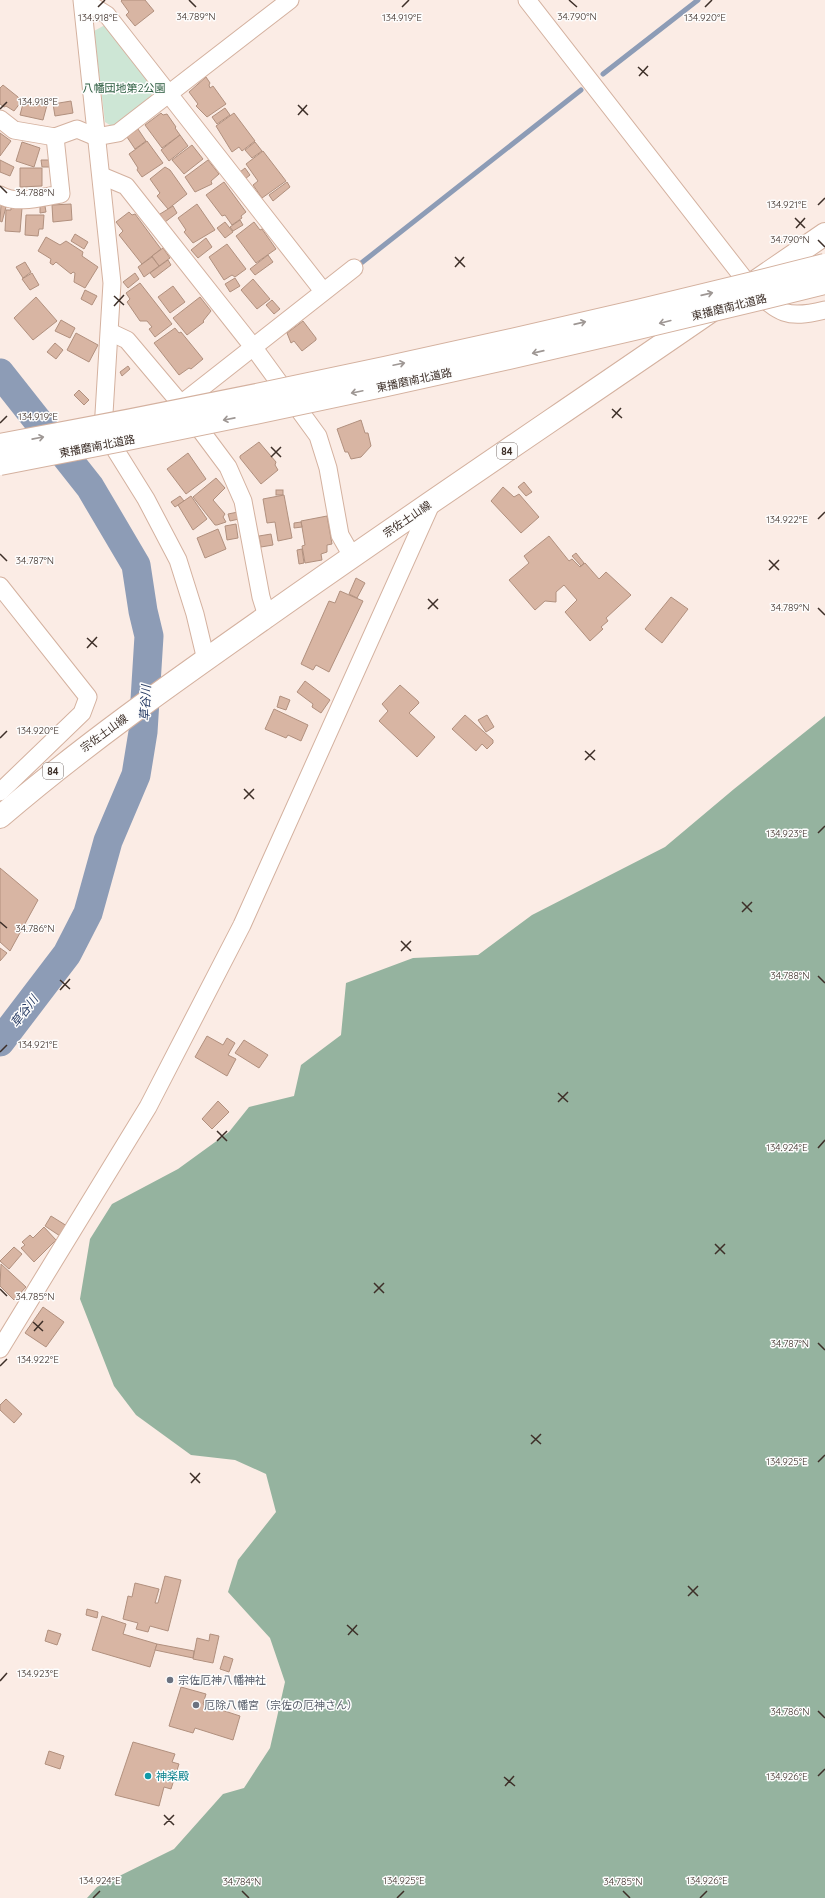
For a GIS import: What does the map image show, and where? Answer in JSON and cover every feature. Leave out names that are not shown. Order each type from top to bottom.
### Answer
[{"type":"main road","name":"宗佐土山線","points":[[0,817],[56,769],[109,729],[267,616],[352,556],[825,234]]},
{"type":"main road","name":"東播磨南北道路","points":[[0,445],[274,391],[619,314],[825,265]]},
{"type":"main road","name":"東播磨南北道路","points":[[0,464],[252,415],[624,332],[825,283]]},
{"type":"street","points":[[83,0],[107,15],[323,291]]},
{"type":"street","points":[[83,0],[112,283],[110,332],[102,430],[146,499],[178,560],[195,614],[198,665]]},
{"type":"street","points":[[0,119],[14,130],[55,137],[77,129],[96,137],[118,134],[290,0]]},
{"type":"street","points":[[527,0],[750,285],[769,303],[784,314],[805,315],[825,310]]},
{"type":"street","points":[[0,195],[6,198],[27,200],[61,194],[55,137]]},
{"type":"street","points":[[102,176],[126,186],[254,348],[318,436],[328,468],[340,535],[352,556]]},
{"type":"street","points":[[118,454],[354,268]]},
{"type":"street","points":[[110,332],[128,340],[181,404],[228,467],[243,501],[260,597],[267,616]]},
{"type":"street","points":[[0,1349],[148,1107],[242,925],[432,502]]},
{"type":"street","points":[[0,586],[88,697],[82,713],[0,792]]},
{"type":"green space","name":"八幡団地第2公園","points":[[105,25],[153,87],[151,97],[113,127],[105,122],[94,31]]},
{"type":"green space","points":[[825,716],[825,1898],[87,1898],[97,1887],[174,1849],[223,1794],[244,1788],[270,1748],[285,1682],[270,1638],[228,1592],[238,1560],[276,1512],[266,1474],[235,1460],[191,1455],[136,1415],[114,1386],[80,1299],[90,1239],[112,1204],[178,1169],[229,1132],[249,1107],[294,1096],[301,1065],[341,1035],[346,983],[413,958],[478,955],[532,915],[665,847]]},
{"type":"building","points":[[145,0],[154,11],[135,26],[126,15],[129,12],[121,1]]},
{"type":"building","points":[[206,77],[210,83],[210,88],[213,86],[226,104],[207,117],[196,106],[198,104],[189,92]]},
{"type":"building","points":[[3,85],[18,97],[21,102],[14,111],[0,104],[0,88]]},
{"type":"building","points":[[24,100],[47,105],[43,120],[20,115]]},
{"type":"building","points":[[71,101],[73,113],[55,116],[53,104]]},
{"type":"building","points":[[225,108],[230,115],[217,124],[212,117]]},
{"type":"building","points":[[161,113],[163,115],[167,114],[180,135],[162,148],[145,125]]},
{"type":"building","points":[[234,113],[255,141],[242,151],[239,147],[232,152],[216,126]]},
{"type":"building","points":[[138,129],[146,141],[135,149],[127,137]]},
{"type":"building","points":[[0,133],[11,141],[0,156]]},
{"type":"building","points":[[180,135],[188,146],[169,161],[161,150]]},
{"type":"building","points":[[147,141],[163,163],[142,177],[129,154]]},
{"type":"building","points":[[22,142],[40,148],[34,167],[16,161]]},
{"type":"building","points":[[255,142],[262,151],[252,158],[245,150]]},
{"type":"building","points":[[192,145],[203,159],[184,174],[172,160]]},
{"type":"building","points":[[263,151],[286,181],[262,198],[253,185],[258,181],[246,164]]},
{"type":"building","points":[[0,160],[14,167],[10,176],[0,172]]},
{"type":"building","points":[[41,160],[50,160],[50,167],[42,167]]},
{"type":"building","points":[[208,160],[219,174],[211,181],[212,184],[195,192],[185,177]]},
{"type":"building","points":[[165,167],[170,170],[187,194],[168,209],[157,196],[160,193],[150,179]]},
{"type":"building","points":[[20,168],[42,168],[42,186],[20,187]]},
{"type":"building","points":[[245,168],[250,175],[245,179],[240,172]]},
{"type":"building","points":[[224,182],[246,212],[241,216],[242,218],[232,225],[225,215],[222,216],[206,195]]},
{"type":"building","points":[[287,182],[290,187],[273,201],[269,195]]},
{"type":"building","points":[[71,204],[72,220],[53,222],[52,205]]},
{"type":"building","points":[[197,204],[215,230],[193,243],[184,232],[186,230],[178,218]]},
{"type":"building","points":[[1,205],[6,207],[2,222],[0,221]]},
{"type":"building","points":[[40,206],[45,206],[46,212],[40,213]]},
{"type":"building","points":[[173,206],[177,213],[165,222],[160,214]]},
{"type":"building","points":[[11,207],[22,208],[20,232],[5,231],[6,210],[11,210]]},
{"type":"building","points":[[129,212],[132,215],[135,214],[161,249],[142,264],[119,235],[123,231],[116,222]]},
{"type":"building","points":[[26,215],[44,215],[43,229],[39,229],[38,236],[25,235]]},
{"type":"building","points":[[240,220],[243,225],[233,231],[230,227]]},
{"type":"building","points":[[225,222],[233,232],[225,238],[217,228]]},
{"type":"building","points":[[254,222],[260,230],[262,229],[276,249],[256,263],[236,236]]},
{"type":"building","points":[[75,234],[88,242],[84,249],[71,241]]},
{"type":"building","points":[[46,237],[60,245],[66,241],[83,252],[82,256],[98,267],[85,288],[74,282],[75,273],[73,272],[71,274],[56,262],[53,265],[50,263],[51,259],[38,251]]},
{"type":"building","points":[[206,238],[212,247],[198,258],[191,250]]},
{"type":"building","points":[[227,244],[246,269],[235,277],[232,275],[224,280],[209,257]]},
{"type":"building","points":[[163,248],[170,258],[159,266],[152,256]]},
{"type":"building","points":[[268,255],[273,262],[255,275],[250,269]]},
{"type":"building","points":[[152,257],[159,266],[144,277],[138,267]]},
{"type":"building","points":[[168,260],[171,265],[154,278],[150,273]]},
{"type":"building","points":[[25,262],[31,272],[23,278],[16,267]]},
{"type":"building","points":[[32,273],[39,285],[30,290],[22,279]]},
{"type":"building","points":[[135,273],[139,279],[128,288],[123,282]]},
{"type":"building","points":[[235,278],[240,286],[230,292],[225,284]]},
{"type":"building","points":[[253,279],[270,299],[257,309],[241,290]]},
{"type":"building","points":[[140,283],[172,324],[155,337],[149,329],[152,327],[147,321],[140,321],[127,302],[130,299],[126,293]]},
{"type":"building","points":[[173,286],[185,302],[170,313],[158,297]]},
{"type":"building","points":[[85,290],[97,296],[92,305],[81,299]]},
{"type":"building","points":[[36,297],[57,321],[33,340],[14,318]]},
{"type":"building","points":[[200,297],[211,311],[203,321],[204,322],[187,335],[173,318]]},
{"type":"building","points":[[272,300],[280,309],[274,314],[266,305]]},
{"type":"building","points":[[61,320],[75,328],[70,338],[55,331]]},
{"type":"building","points":[[303,321],[316,340],[302,351],[294,341],[291,343],[287,333]]},
{"type":"building","points":[[175,328],[179,333],[181,332],[203,359],[191,369],[189,368],[179,375],[154,343]]},
{"type":"building","points":[[76,333],[98,345],[89,362],[67,350]]},
{"type":"building","points":[[55,343],[63,350],[56,359],[47,352]]},
{"type":"building","points":[[128,366],[130,369],[122,376],[120,372]]},
{"type":"building","points":[[79,390],[89,400],[84,405],[74,395]]},
{"type":"building","points":[[361,420],[365,433],[368,433],[371,446],[361,457],[351,459],[348,452],[345,452],[337,429]]},
{"type":"building","points":[[259,442],[276,462],[275,465],[278,470],[261,484],[240,458],[240,456]]},
{"type":"building","points":[[188,453],[206,479],[186,494],[167,469]]},
{"type":"building","points":[[216,478],[225,488],[213,500],[225,514],[223,517],[226,522],[215,525],[193,497]]},
{"type":"building","points":[[524,482],[532,492],[526,496],[518,487]]},
{"type":"building","points":[[503,487],[514,497],[519,494],[539,517],[521,533],[491,501]]},
{"type":"building","points":[[276,490],[283,490],[283,495],[276,495]]},
{"type":"building","points":[[284,495],[292,538],[278,541],[275,522],[267,523],[263,499]]},
{"type":"building","points":[[180,496],[184,501],[175,507],[171,502]]},
{"type":"building","points":[[191,496],[207,519],[193,530],[178,505]]},
{"type":"building","points":[[238,512],[239,519],[230,521],[228,514]]},
{"type":"building","points":[[327,516],[332,544],[327,545],[327,552],[321,554],[322,560],[305,563],[302,546],[305,545],[301,521]]},
{"type":"building","points":[[301,522],[302,527],[294,528],[294,523]]},
{"type":"building","points":[[236,524],[238,538],[227,540],[225,526]]},
{"type":"building","points":[[218,529],[226,549],[205,558],[197,538]]},
{"type":"building","points":[[271,534],[273,545],[261,547],[259,536]]},
{"type":"building","points":[[549,536],[569,561],[572,559],[580,567],[585,563],[599,579],[606,572],[631,595],[606,618],[608,621],[601,627],[603,629],[590,641],[565,612],[577,600],[564,585],[556,592],[556,602],[545,601],[535,610],[509,580],[529,563],[524,556]]},
{"type":"building","points":[[302,549],[304,563],[299,564],[297,550]]},
{"type":"building","points":[[576,553],[584,563],[581,566],[572,556]]},
{"type":"building","points":[[356,578],[365,583],[357,598],[349,594]]},
{"type":"building","points":[[340,591],[363,601],[329,672],[316,665],[313,670],[301,664],[329,601],[335,603]]},
{"type":"building","points":[[671,597],[688,609],[662,643],[645,629]]},
{"type":"building","points":[[305,681],[330,700],[321,713],[312,707],[313,704],[297,692]]},
{"type":"building","points":[[400,685],[419,703],[409,713],[435,737],[417,757],[379,721],[388,711],[382,704]]},
{"type":"building","points":[[280,696],[290,700],[286,710],[277,707]]},
{"type":"building","points":[[274,709],[308,725],[301,741],[288,735],[286,738],[265,729]]},
{"type":"building","points":[[465,715],[493,740],[493,743],[487,749],[482,744],[476,751],[452,729]]},
{"type":"building","points":[[487,715],[494,727],[486,732],[478,720]]},
{"type":"building","points":[[0,868],[38,900],[10,951],[0,942]]},
{"type":"building","points":[[0,948],[7,953],[0,961]]},
{"type":"building","points":[[207,1036],[223,1045],[227,1038],[235,1043],[228,1055],[236,1059],[227,1076],[195,1057]]},
{"type":"building","points":[[244,1040],[268,1055],[259,1068],[235,1053]]},
{"type":"building","points":[[218,1101],[229,1112],[212,1129],[202,1119]]},
{"type":"building","points":[[51,1216],[67,1226],[60,1236],[45,1226]]},
{"type":"building","points":[[44,1227],[56,1240],[34,1262],[21,1248],[25,1245],[22,1242],[30,1235],[33,1238]]},
{"type":"building","points":[[14,1247],[22,1254],[9,1269],[0,1261]]},
{"type":"building","points":[[1,1264],[26,1287],[14,1300],[0,1286]]},
{"type":"building","points":[[43,1307],[64,1322],[46,1347],[25,1333]]},
{"type":"building","points":[[6,1399],[22,1414],[14,1423],[0,1410],[0,1405]]},
{"type":"building","points":[[165,1576],[181,1580],[168,1631],[150,1626],[148,1632],[136,1629],[138,1623],[123,1619],[128,1596],[132,1597],[135,1583],[159,1589],[155,1603],[158,1603]]},
{"type":"building","points":[[87,1609],[98,1612],[97,1618],[86,1615]]},
{"type":"building","points":[[102,1616],[126,1624],[123,1634],[157,1644],[150,1667],[92,1650]]},
{"type":"building","points":[[48,1630],[61,1634],[57,1645],[45,1641]]},
{"type":"building","points":[[210,1634],[219,1636],[213,1663],[193,1659],[197,1638],[209,1641]]},
{"type":"building","points":[[157,1644],[194,1651],[193,1658],[155,1650]]},
{"type":"building","points":[[224,1656],[233,1659],[229,1672],[220,1669]]},
{"type":"building","points":[[181,1687],[206,1694],[203,1704],[240,1716],[233,1740],[195,1728],[193,1733],[169,1726]]},
{"type":"building","name":"神楽殿","points":[[133,1742],[175,1754],[172,1762],[179,1764],[171,1789],[164,1787],[159,1806],[115,1795]]},
{"type":"building","points":[[49,1751],[64,1756],[60,1769],[45,1764]]},
{"type":"waterway","points":[[603,74],[698,0]]},
{"type":"waterway","points":[[360,264],[581,90]]},
{"type":"waterway","name":"草谷川","points":[[0,373],[90,487],[136,565],[143,611],[149,636],[143,732],[136,775],[108,841],[88,913],[67,954],[0,1042]]},
{"type":"place","name":"宗佐厄神八幡神社","points":[[170,1680]]},
{"type":"place","name":"厄除八幡宮（宗佐の厄神さん）","points":[[196,1705]]},
{"type":"place","name":"神楽殿","points":[[148,1776]]}]
